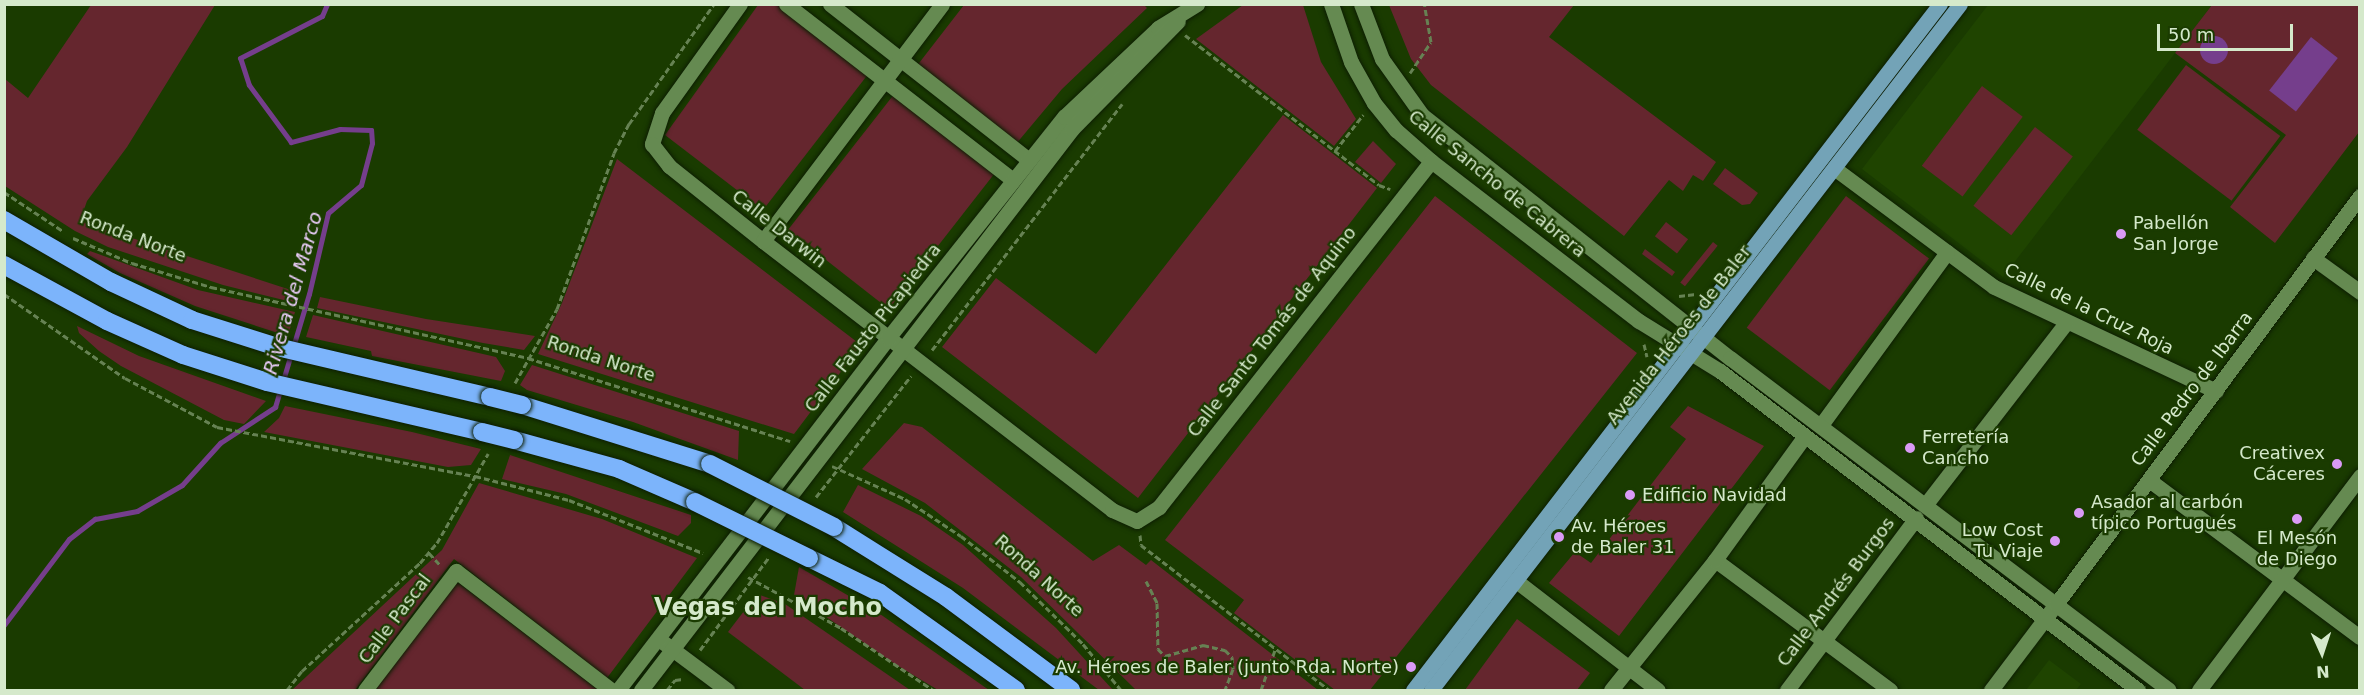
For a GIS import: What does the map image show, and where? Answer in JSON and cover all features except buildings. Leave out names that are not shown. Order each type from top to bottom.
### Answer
[{"type":"highway","points":[[4,220],[111,282],[192,320],[277,347],[522,405],[710,464],[834,527],[946,597],[1071,690]]},
{"type":"highway","points":[[4,265],[107,321],[183,355],[267,382],[482,432],[619,469],[695,502],[880,593],[1016,690]]},
{"type":"main road","name":"Avenida Héroes de Baler","points":[[1413,690],[1698,332],[1940,4]]},
{"type":"main road","name":"Avenida Héroes de Baler","points":[[1698,332],[1834,168],[1960,4]]},
{"type":"main road","name":"Avenida Héroes de Baler","points":[[1431,690],[1684,350]]},
{"type":"street","name":"Calle Darwin","points":[[740,4],[662,113],[652,144],[669,166],[902,348]]},
{"type":"street","points":[[786,4],[1013,180]]},
{"type":"street","points":[[830,4],[1029,159]]},
{"type":"street","points":[[763,241],[942,4]]},
{"type":"street","name":"Calle Sancho de Cabrera","points":[[1331,4],[1351,62],[1374,103],[1396,130],[1431,160],[1684,350],[1720,371],[1804,437],[1916,518],[2138,690]]},
{"type":"street","name":"Calle Sancho de Cabrera","points":[[1361,4],[1382,59],[1399,87],[1422,115],[1698,332],[2169,690]]},
{"type":"street","name":"Calle Fausto Picapiedra","points":[[618,690],[718,560],[902,348],[1072,129],[1174,26],[1185,8]]},
{"type":"street","name":"Calle Fausto Picapiedra","points":[[641,690],[733,568],[888,338],[1029,159],[1108,71],[1185,8]]},
{"type":"street","name":"Calle Santo Tomás de Aquino","points":[[1137,521],[1160,507],[1431,160]]},
{"type":"street","name":"Calle de la Cruz Roja","points":[[1834,168],[1994,287],[2066,323],[2216,391]]},
{"type":"street","name":"Calle Pedro de Ibarra","points":[[1991,690],[2360,196]]},
{"type":"street","points":[[1821,425],[1947,252]]},
{"type":"street","points":[[2313,258],[2360,292]]},
{"type":"street","points":[[1926,504],[2066,323]]},
{"type":"street","points":[[902,348],[1112,510],[1137,521]]},
{"type":"street","points":[[1611,690],[1627,667],[1715,560],[1804,437]]},
{"type":"street","points":[[2199,690],[2360,476]]},
{"type":"street","points":[[2149,480],[2360,637]]},
{"type":"street","name":"Calle Andrés Burgos","points":[[1786,690],[1916,518]]},
{"type":"street","points":[[1715,560],[1890,690]]},
{"type":"street","name":"Calle Pascal","points":[[365,690],[456,572],[611,690]]},
{"type":"street","points":[[1515,579],[1658,690]]},
{"type":"street","points":[[658,639],[727,690]]},
{"type":"path","points":[[515,383],[528,358],[543,339],[557,309],[614,153],[629,124],[714,4]]},
{"type":"path","points":[[1399,87],[1431,42],[1424,4]]},
{"type":"path","points":[[1174,26],[1379,185],[1405,194]]},
{"type":"path","points":[[809,506],[906,380],[926,365],[933,356],[933,346],[965,303],[1128,97]]},
{"type":"path","points":[[1335,151],[1374,103]]},
{"type":"path","name":"Ronda Norte","points":[[4,192],[70,236],[132,262],[321,313],[528,358],[774,434],[812,453],[837,470],[905,499],[961,536],[1020,582],[1083,644],[1121,690]]},
{"type":"path","points":[[4,294],[125,378],[217,427],[270,440],[475,476],[569,500],[718,560]]},
{"type":"path","points":[[287,690],[420,563],[436,543],[488,454]]},
{"type":"path","points":[[1137,521],[1141,545],[1329,690]]},
{"type":"path","points":[[668,690],[679,677],[690,681],[709,659],[700,650],[702,644],[773,552]]},
{"type":"path","points":[[733,568],[841,628],[933,690]]},
{"type":"path","points":[[1146,581],[1157,603],[1158,649],[1165,656],[1203,645],[1225,650],[1232,657],[1233,669],[1224,690]]},
{"type":"path","points":[[1261,690],[1275,650]]},
{"type":"shaded area","points":[[1143,4],[1147,8],[1062,89],[1016,144],[916,67],[964,5]]},
{"type":"shaded area","points":[[91,5],[215,5],[127,147],[87,201],[80,221],[297,292],[296,303],[223,285],[108,247],[75,231],[5,186],[5,79],[28,98]]},
{"type":"shaded area","points":[[758,5],[779,5],[869,73],[763,210],[665,135]]},
{"type":"shaded area","points":[[1243,5],[1303,5],[1321,62],[1356,119],[1334,146],[1196,39]]},
{"type":"shaded area","points":[[1389,5],[1574,5],[1549,37],[1716,162],[1703,181],[1693,175],[1683,191],[1669,180],[1624,236],[1431,85],[1411,59]]},
{"type":"shaded area","points":[[1988,5],[2212,5],[2003,277],[1862,169]]},
{"type":"shaded area","points":[[2212,5],[2359,5],[2359,132],[2275,243],[2230,207],[2286,135],[2175,53]]},
{"type":"shaded area","points":[[2214,36],[2224,40],[2228,50],[2224,60],[2214,64],[2204,60],[2200,50],[2204,40]]},
{"type":"shaded area","points":[[2311,37],[2338,58],[2296,112],[2269,91]]},
{"type":"shaded area","points":[[2186,65],[2280,136],[2231,201],[2137,130]]},
{"type":"shaded area","points":[[1982,86],[2023,117],[1963,197],[1922,166]]},
{"type":"shaded area","points":[[895,93],[996,172],[889,309],[788,230]]},
{"type":"shaded area","points":[[1283,115],[1377,188],[1138,498],[942,347],[996,278],[1096,354]]},
{"type":"shaded area","points":[[2035,127],[2073,157],[2011,235],[1973,206]]},
{"type":"shaded area","points":[[1373,141],[1396,164],[1381,183],[1355,162]]},
{"type":"shaded area","points":[[617,159],[861,345],[794,434],[538,354],[562,303]]},
{"type":"shaded area","points":[[1725,168],[1758,193],[1750,204],[1742,205],[1713,184]]},
{"type":"shaded area","points":[[1435,196],[1637,353],[1370,690],[1335,690],[1234,613],[1244,600],[1165,540]]},
{"type":"shaded area","points":[[1846,196],[1929,259],[1830,390],[1747,328]]},
{"type":"shaded area","points":[[1666,222],[1688,239],[1677,253],[1655,236]]},
{"type":"shaded area","points":[[1713,242],[1718,246],[1685,286],[1680,282]]},
{"type":"shaded area","points":[[1645,249],[1675,272],[1672,276],[1642,254]]},
{"type":"shaded area","points":[[90,251],[198,290],[295,312],[289,332],[281,334],[195,306],[120,273],[87,254]]},
{"type":"shaded area","points":[[320,297],[426,319],[535,336],[524,350],[483,343],[317,308]]},
{"type":"shaded area","points":[[313,315],[496,357],[505,371],[501,381],[372,356],[371,351],[306,337]]},
{"type":"shaded area","points":[[77,326],[139,356],[266,401],[244,424],[224,420],[121,366],[79,333]]},
{"type":"shaded area","points":[[532,365],[739,431],[738,460],[633,422],[527,390],[520,385]]},
{"type":"shaded area","points":[[285,406],[412,432],[481,449],[471,465],[448,467],[264,432],[279,418]]},
{"type":"shaded area","points":[[1688,406],[1764,446],[1619,636],[1549,583],[1575,552],[1591,563],[1686,439],[1670,427]]},
{"type":"shaded area","points":[[904,423],[922,427],[1093,561],[1119,545],[1146,565],[1151,560],[1318,690],[1136,690],[1021,577],[925,503],[862,469]]},
{"type":"shaded area","points":[[510,455],[691,515],[691,523],[678,536],[566,494],[502,479]]},
{"type":"shaded area","points":[[479,483],[602,519],[697,558],[607,678],[454,559],[355,690],[292,690],[442,550]]},
{"type":"shaded area","points":[[858,485],[921,516],[963,545],[1056,628],[1113,690],[1099,690],[963,588],[843,512]]},
{"type":"shaded area","points":[[799,567],[880,614],[989,690],[938,690],[895,664],[794,595]]},
{"type":"shaded area","points":[[457,582],[597,689],[374,690]]},
{"type":"shaded area","points":[[757,594],[785,604],[910,690],[805,690],[728,632]]},
{"type":"shaded area","points":[[1517,619],[1590,673],[1577,690],[1465,690]]},
{"type":"shaded area","points":[[2049,660],[2081,684],[2076,690],[2026,690]]},
{"type":"waterway","name":"Rivera del Marco","points":[[4,625],[69,539],[95,519],[137,511],[182,485],[220,443],[275,407],[309,294],[328,213],[361,185],[372,143],[371,130],[340,129],[291,142],[249,85],[240,58],[322,16],[327,4]]},
{"type":"place","name":"Pabellón San Jorge","points":[[2121,234]]},
{"type":"place","name":"Ferretería Cancho","points":[[1910,448]]},
{"type":"place","name":"Creativex Cáceres","points":[[2337,464]]},
{"type":"place","name":"Edificio Navidad","points":[[1630,495]]},
{"type":"place","name":"Asador al carbón típico Portugués","points":[[2079,513]]},
{"type":"place","name":"El Mesón de Diego","points":[[2297,519]]},
{"type":"place","name":"Av. Héroes de Baler 31","points":[[1559,537]]},
{"type":"place","name":"Low Cost Tu Viaje","points":[[2055,541]]},
{"type":"place","name":"Av. Héroes de Baler (junto Rda. Norte)","points":[[1411,667]]},
{"type":"district","name":"Vegas del Mocho","points":[[768,608]]}]
